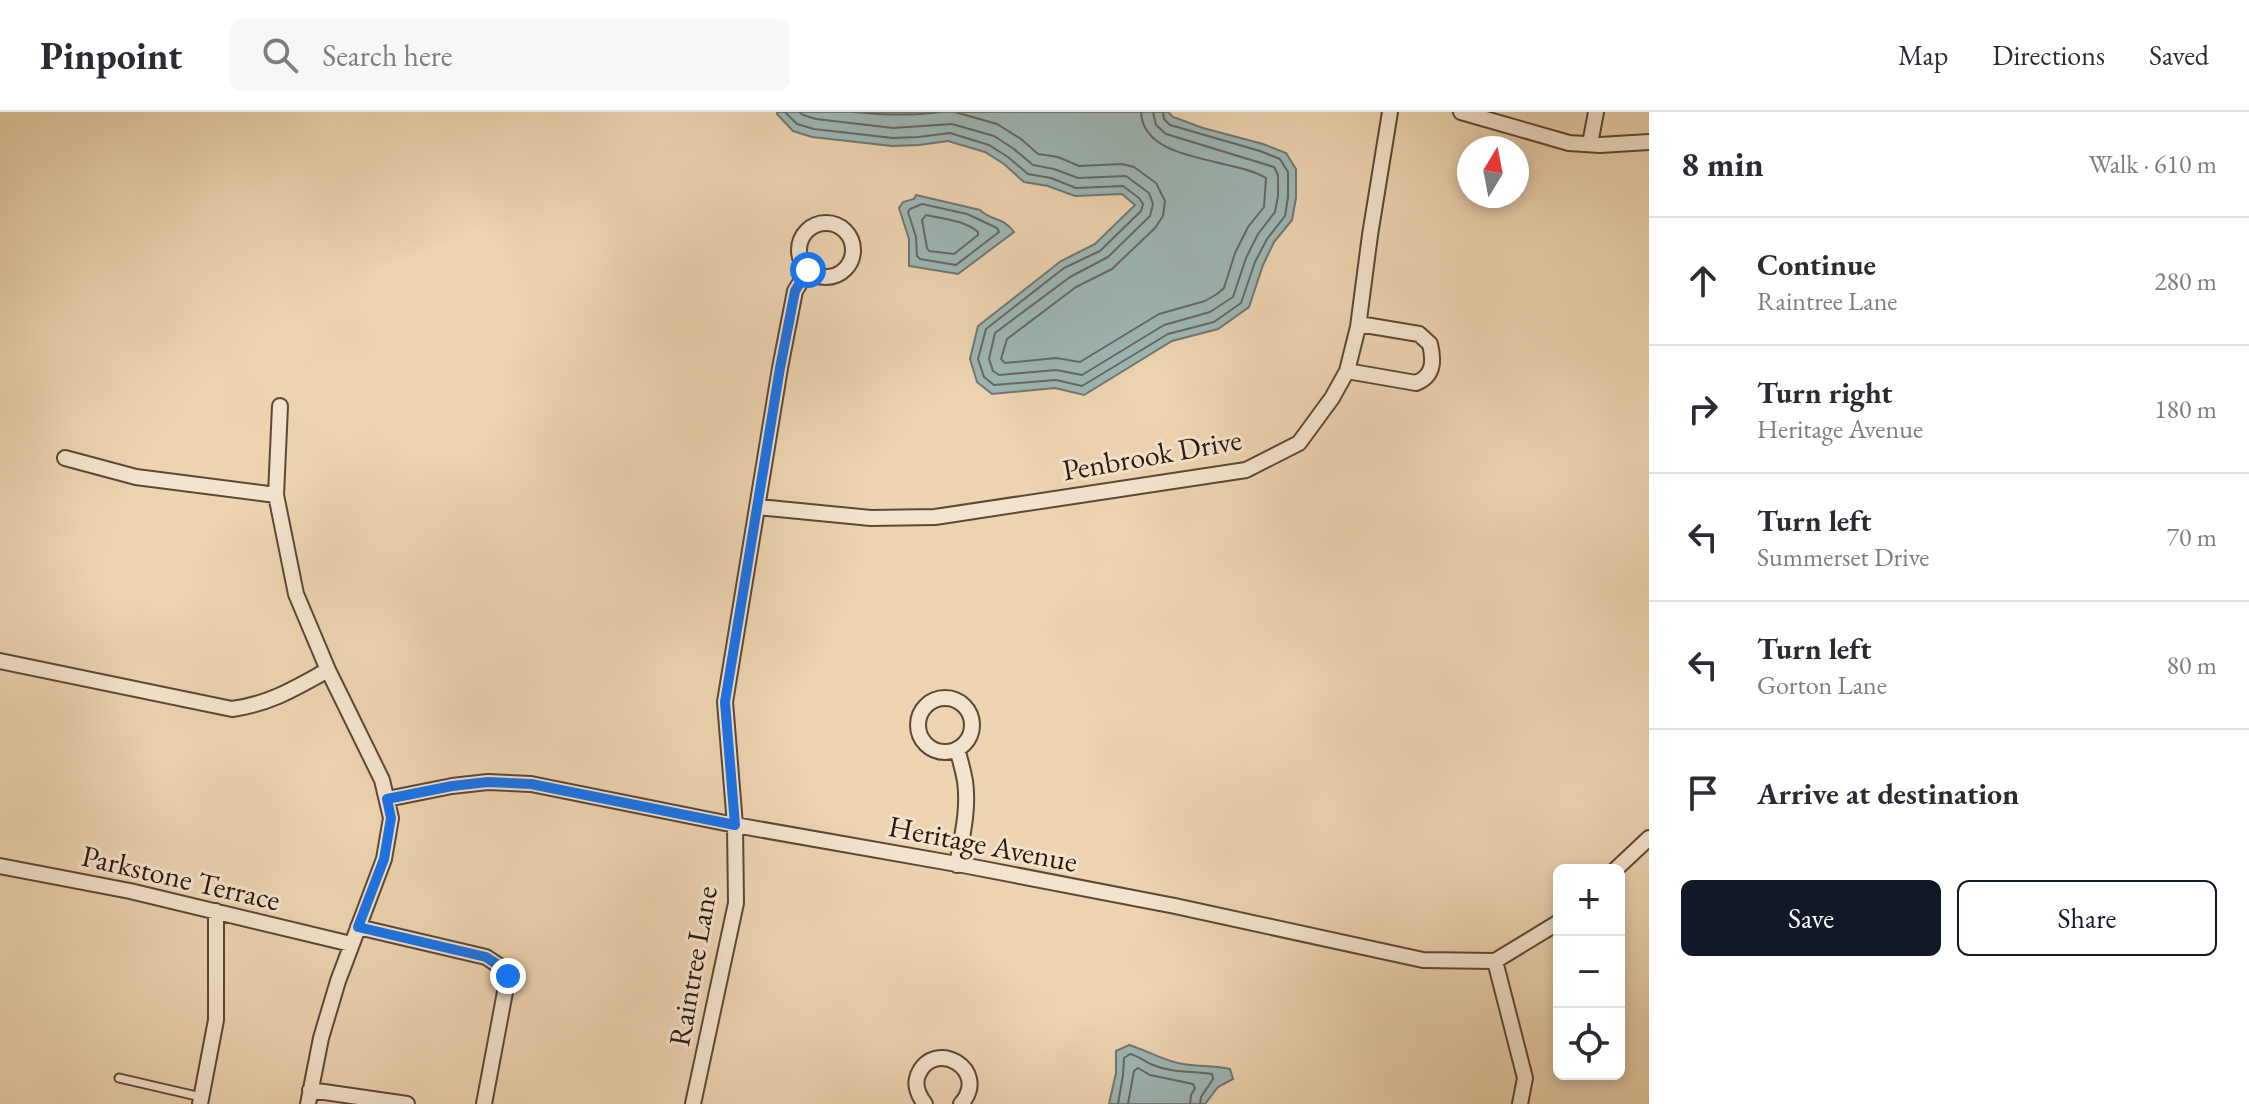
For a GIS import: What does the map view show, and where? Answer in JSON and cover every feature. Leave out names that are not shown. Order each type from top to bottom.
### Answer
[{"type":"street","name":"Penbrook Drive","points":[[758,507],[871,518],[935,517],[1246,470],[1299,443],[1332,398],[1347,371],[1359,324],[1390,112]]},
{"type":"street","points":[[1461,112],[1569,143],[1649,142]]},
{"type":"street","points":[[1590,144],[1596,112]]},
{"type":"street","name":"Raintree Lane","points":[[693,1104],[736,903],[735,825],[725,702],[780,368],[795,291],[808,270]]},
{"type":"street","points":[[1347,371],[1416,383],[1429,375],[1433,364],[1430,344],[1419,334],[1359,324]]},
{"type":"street","points":[[280,406],[276,495],[296,594],[328,670],[382,780],[391,818],[384,859],[351,944],[321,1038],[309,1097],[407,1104]]},
{"type":"street","points":[[65,458],[136,477],[276,495]]},
{"type":"street","points":[[0,661],[232,709],[256,706],[328,670]]},
{"type":"street","points":[[957,749],[966,797],[957,865]]},
{"type":"street","name":"Heritage Avenue","points":[[387,799],[488,782],[531,784],[1175,906],[1423,960],[1495,961]]},
{"type":"street","points":[[1621,864],[1649,838]]},
{"type":"street","name":"Parkstone Terrace","points":[[0,866],[130,891],[351,944]]},
{"type":"street","points":[[201,1101],[216,1020],[216,911]]},
{"type":"street","points":[[1520,1104],[1525,1078],[1495,961],[1553,926]]},
{"type":"street","points":[[358,927],[486,957],[508,976],[484,1104]]},
{"type":"street","points":[[925,1104],[916,1089],[919,1072],[925,1064],[942,1057],[958,1062],[969,1076],[969,1093],[961,1104]]},
{"type":"lane","points":[[119,1078],[201,1101]]},
{"type":"water","points":[[777,112],[1168,112],[1173,117],[1203,128],[1286,153],[1296,169],[1292,220],[1274,242],[1249,307],[1218,329],[1172,341],[1084,395],[1055,388],[992,394],[977,382],[970,359],[978,326],[1061,261],[1095,244],[1135,205],[1122,194],[1075,196],[1048,186],[1024,182],[985,152],[948,141],[892,146],[812,137],[793,131]]},
{"type":"water","points":[[916,195],[980,210],[1014,232],[958,274],[909,266],[909,239],[899,208]]},
{"type":"water","points":[[1129,1045],[1178,1063],[1230,1069],[1233,1079],[1218,1087],[1205,1104],[1109,1104],[1116,1073],[1116,1051]]},
{"type":"route","points":[[508,976],[486,957],[358,927],[384,859],[391,818],[387,799],[488,782],[531,784],[735,825],[725,702],[780,368],[795,291],[808,270]]}]
